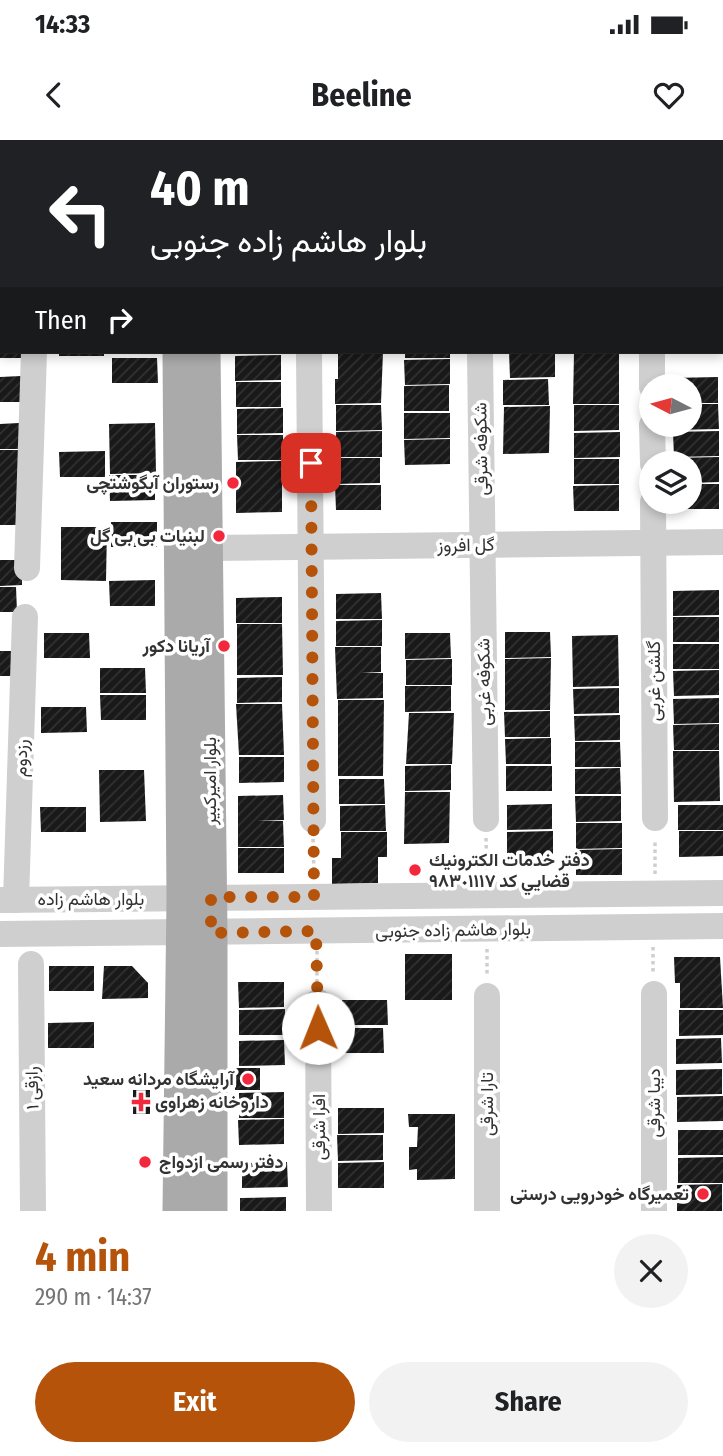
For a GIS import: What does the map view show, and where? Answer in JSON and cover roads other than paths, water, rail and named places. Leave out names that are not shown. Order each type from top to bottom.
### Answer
[{"type":"main road","name":"بلوار امیرکبیر","points":[[179,354],[197,898]]},
{"type":"main road","name":"بلوار امیرکبیر","points":[[204,354],[208,548],[197,933],[211,1211]]},
{"type":"main road","name":"بلوار امیرکبیر","points":[[179,1211],[197,933]]},
{"type":"street","points":[[27,568],[34,354]]},
{"type":"street","points":[[309,354],[313,820]]},
{"type":"street","name":"شکوفه شرقی","points":[[480,354],[482,545]]},
{"type":"street","points":[[652,354],[652,374]]},
{"type":"street","name":"گلشن غربی","points":[[653,514],[655,818]]},
{"type":"street","name":"گل افروز","points":[[208,548],[723,542]]},
{"type":"street","name":"شکوفه غربی","points":[[482,545],[486,819]]},
{"type":"street","name":"رزدوم","points":[[8,900],[25,617]]},
{"type":"street","name":"بلوار هاشم زاده جنوبی","points":[[197,898],[723,893]]},
{"type":"street","name":"بلوار هاشم زاده","points":[[8,900],[197,898]]},
{"type":"street","name":"بلوار هاشم زاده جنوبی","points":[[197,933],[723,926]]},
{"type":"street","name":"بلوار هاشم زاده","points":[[0,934],[197,933]]},
{"type":"street","name":"رازقی ۱","points":[[31,964],[33,1211]]},
{"type":"street","name":"دیبا شرقی","points":[[654,994],[654,1211]]},
{"type":"street","name":"تارا شرقی","points":[[487,996],[487,1211]]},
{"type":"street","name":"افرا شرقی","points":[[318,1002],[319,1211]]},
{"type":"place","name":"رستوران آبگوشتچی","points":[[233,483]]},
{"type":"place","name":"لبنیات بی بی گل","points":[[219,536]]},
{"type":"place","name":"آریانا دکور","points":[[224,646]]},
{"type":"place","name":"دفتر خدمات الكترونيك قضايي كد ٩٨٣٠١١١٧","points":[[415,870]]},
{"type":"place","name":"آرایشگاه مردانه سعید","points":[[248,1079]]},
{"type":"place","name":"داروخانه زهراوی","points":[[141,1102]]},
{"type":"place","name":"دفتر رسمی ازدواج","points":[[145,1162]]},
{"type":"place","name":"تعمیرگاه خودرویی درستی","points":[[703,1194]]}]
